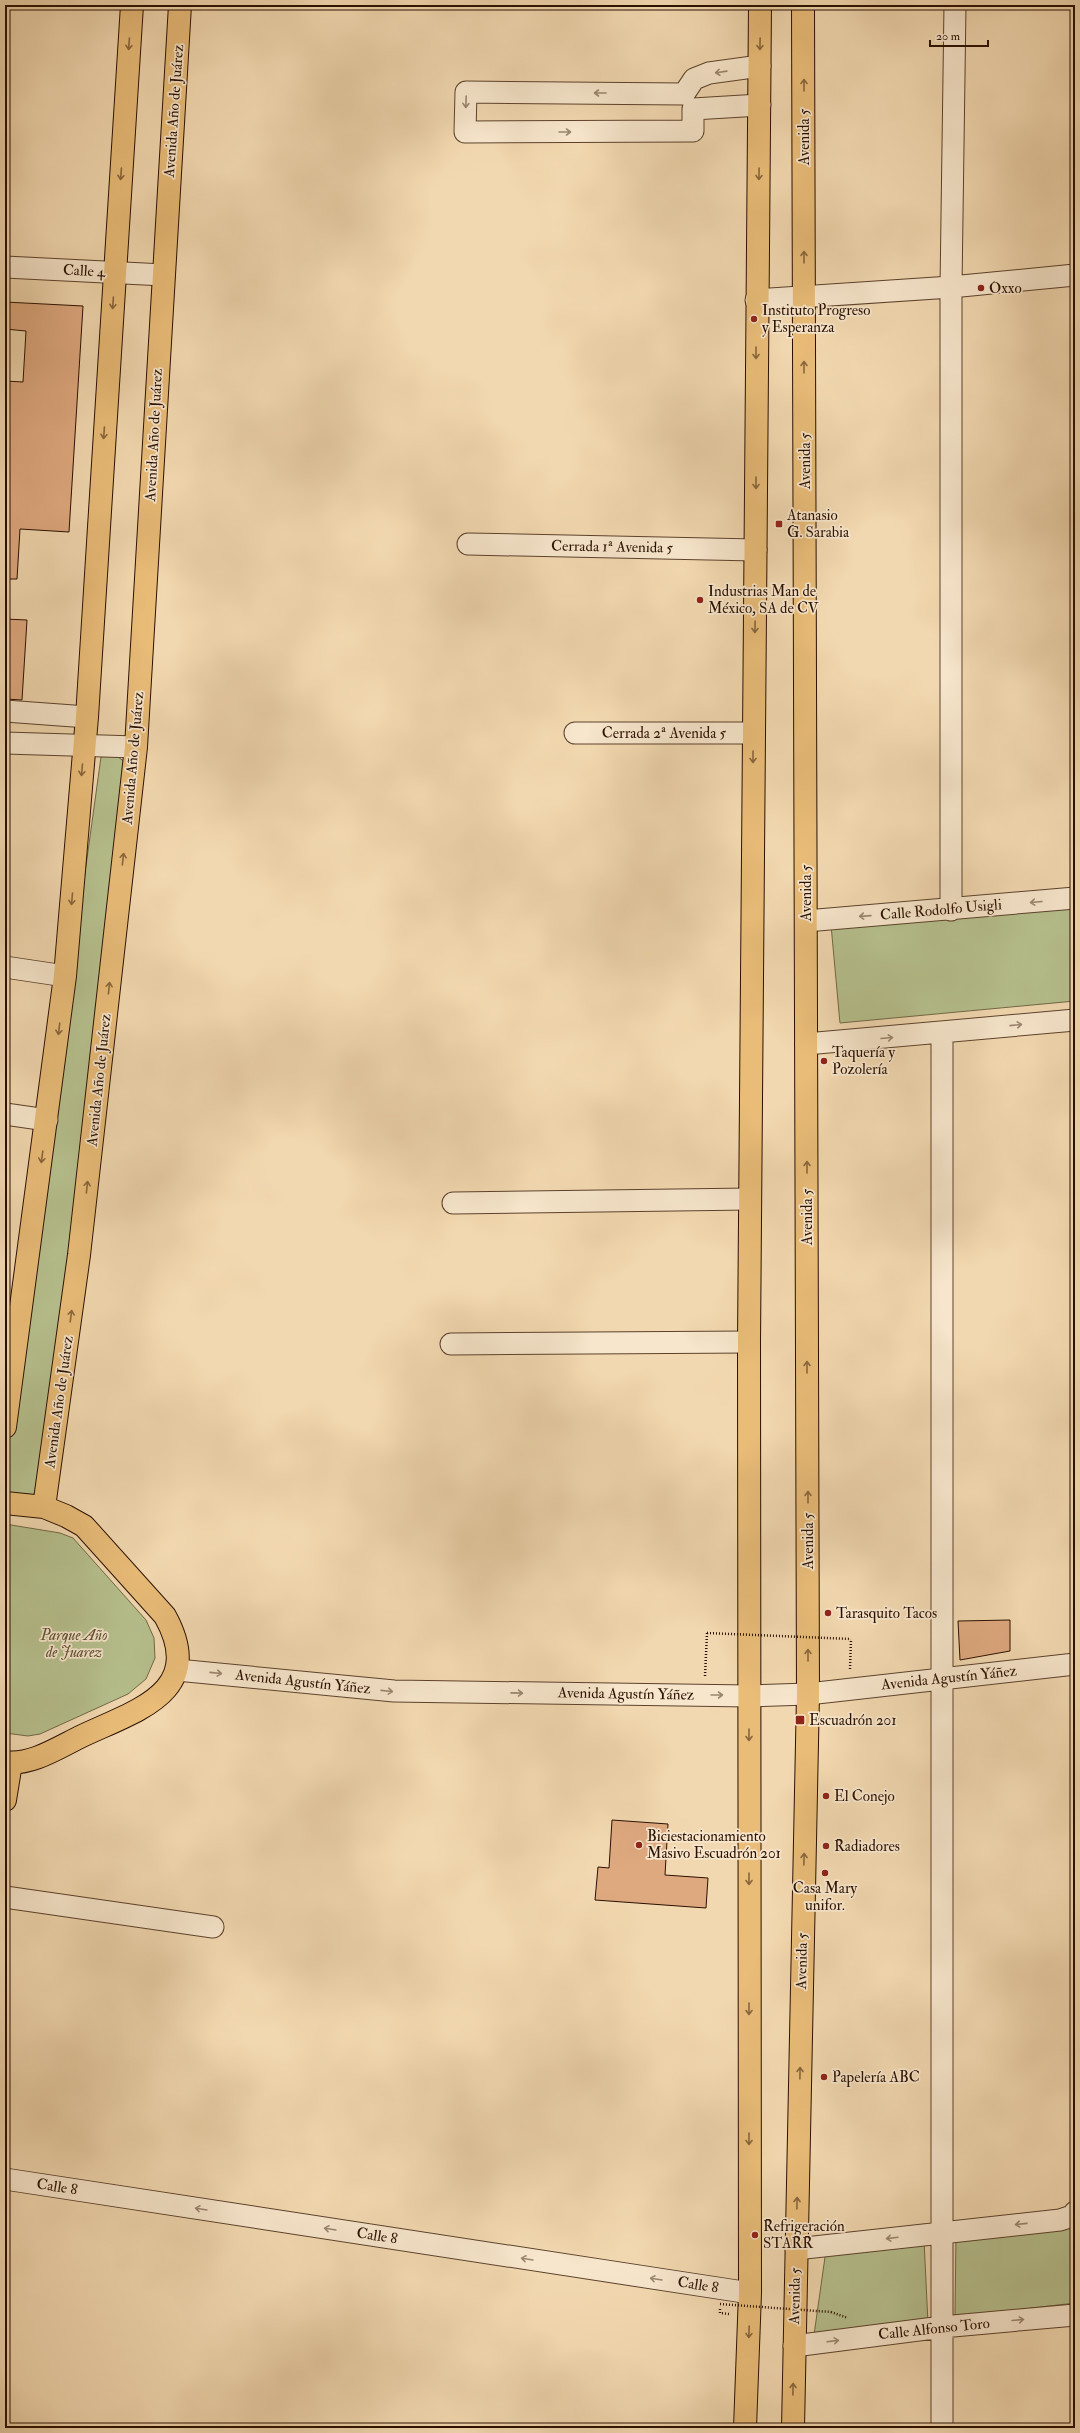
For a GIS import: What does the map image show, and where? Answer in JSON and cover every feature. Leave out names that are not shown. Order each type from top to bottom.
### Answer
[{"type":"main road","points":[[5,1427],[65,976],[87,717],[132,5]]},
{"type":"main road","name":"Avenida Año de Juárez","points":[[44,1507],[79,1255],[136,747],[180,5]]},
{"type":"main road","points":[[746,2428],[750,2293],[749,1342],[753,733],[756,550],[756,300],[760,105],[760,5]]},
{"type":"main road","name":"Avenida 5","points":[[793,2428],[808,1694],[803,5]]},
{"type":"main road","points":[[5,1503],[44,1507],[66,1516],[84,1526],[165,1616],[174,1633],[178,1653],[177,1670],[168,1687],[152,1703],[39,1756],[8,1763],[5,1800]]},
{"type":"street","points":[[950,910],[951,287],[955,5]]},
{"type":"street","points":[[760,66],[710,73],[694,80],[684,94],[466,92],[465,132],[693,131],[694,109],[760,105]]},
{"type":"street","name":"Calle 4","points":[[5,267],[164,275]]},
{"type":"street","points":[[756,300],[951,287],[1075,275]]},
{"type":"street","name":"Cerrada 1ª Avenida 5","points":[[468,544],[756,550]]},
{"type":"street","points":[[5,711],[87,717]]},
{"type":"street","name":"Cerrada 2ª Avenida 5","points":[[575,733],[753,733]]},
{"type":"street","points":[[5,743],[136,747]]},
{"type":"street","name":"Calle Rodolfo Usigli","points":[[806,921],[950,910],[1075,898]]},
{"type":"street","points":[[5,967],[65,976]]},
{"type":"street","points":[[806,1044],[1075,1020]]},
{"type":"street","points":[[942,1033],[942,2428]]},
{"type":"street","points":[[5,1114],[47,1120]]},
{"type":"street","points":[[453,1203],[750,1199]]},
{"type":"street","points":[[451,1344],[749,1342]]},
{"type":"street","name":"Avenida Agustín Yáñez","points":[[177,1670],[394,1691],[749,1696],[808,1694],[1075,1664]]},
{"type":"street","points":[[5,1897],[213,1928]]},
{"type":"street","name":"Calle 8","points":[[5,2179],[750,2293]]},
{"type":"street","points":[[796,2249],[1067,2216]]},
{"type":"street","name":"Calle Alfonso Toro","points":[[794,2346],[942,2327],[1075,2315]]},
{"type":"path","points":[[705,1683],[707,1632],[851,1639],[850,1673]]},
{"type":"path","points":[[720,2304],[831,2312]]},
{"type":"green space","points":[[110,755],[118,757],[125,762],[45,1502],[5,1497],[5,1453],[101,757]]},
{"type":"green space","points":[[1075,903],[1075,1001],[840,1023],[831,925]]},
{"type":"green space","name":"Parque Año de Juarez","points":[[5,1524],[60,1533],[73,1538],[146,1620],[154,1638],[155,1658],[146,1679],[128,1694],[40,1734],[28,1736],[5,1733]]},
{"type":"green space","points":[[1075,2226],[1075,2303],[955,2317],[956,2233]]},
{"type":"green space","points":[[924,2240],[928,2323],[814,2335],[826,2250]]},
{"type":"building","points":[[5,302],[83,306],[69,532],[20,529],[17,579],[5,579],[5,381],[23,382],[26,331],[5,329]]},
{"type":"building","points":[[5,619],[27,620],[22,700],[5,699]]},
{"type":"building","points":[[1010,1620],[1010,1651],[960,1660],[958,1621]]},
{"type":"building","name":"Biciestacionamiento Masivo Escuadrón 201","points":[[612,1820],[668,1824],[665,1875],[708,1878],[706,1908],[595,1900],[598,1867],[609,1868]]},
{"type":"place","name":"Oxxo","points":[[981,288]]},
{"type":"place","name":"Instituto Progreso y Esperanza","points":[[754,319]]},
{"type":"place","name":"Atanasio G. Sarabia","points":[[779,524]]},
{"type":"place","name":"Industrias Man de México, SA de CV","points":[[700,600]]},
{"type":"place","name":"Taquería y Pozolería","points":[[824,1061]]},
{"type":"place","name":"Tarasquito Tacos","points":[[828,1613]]},
{"type":"place","name":"Escuadrón 201","points":[[800,1720]]},
{"type":"place","name":"El Conejo","points":[[826,1796]]},
{"type":"place","name":"Biciestacionamiento Masivo Escuadrón 201","points":[[639,1845]]},
{"type":"place","name":"Radiadores","points":[[826,1846]]},
{"type":"place","name":"Casa Mary unifor.","points":[[825,1873]]},
{"type":"place","name":"Papelería ABC","points":[[824,2077]]},
{"type":"place","name":"Refrigeración STARR","points":[[755,2235]]}]
